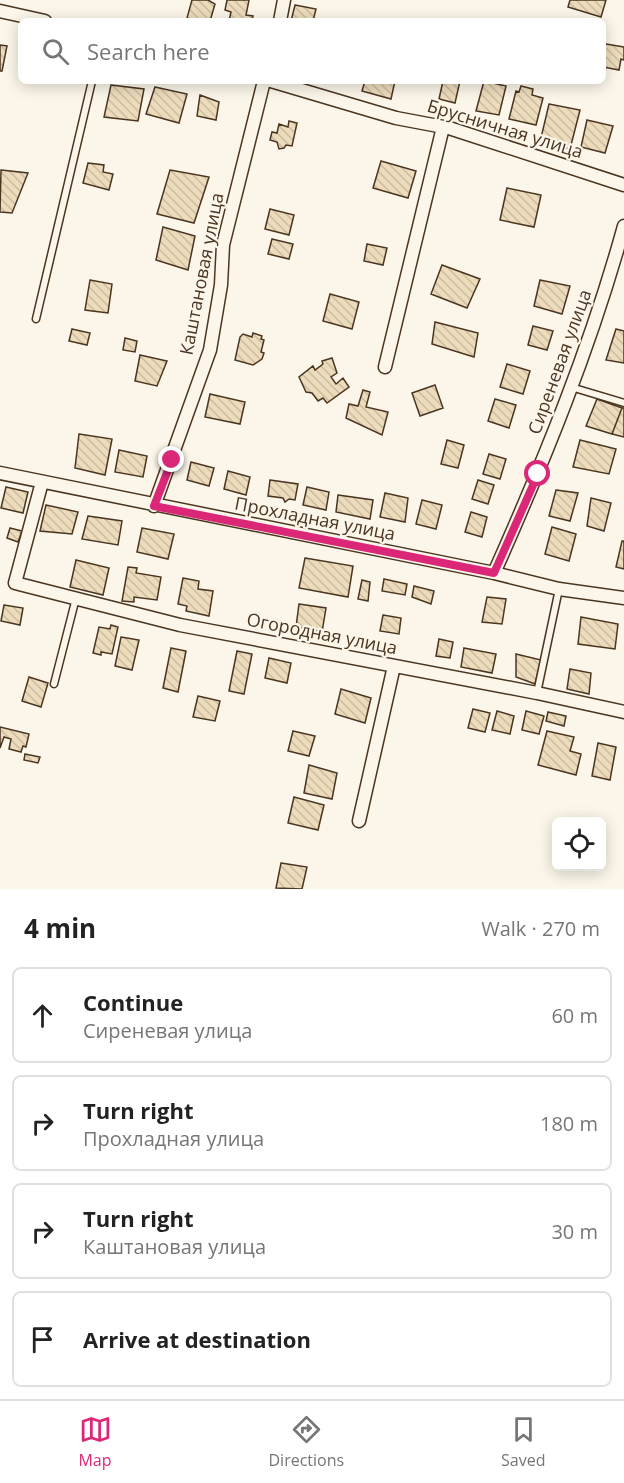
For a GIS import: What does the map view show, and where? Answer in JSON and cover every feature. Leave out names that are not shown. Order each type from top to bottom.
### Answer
[{"type":"street","points":[[281,18],[284,0]]},
{"type":"street","points":[[0,11],[32,18]]},
{"type":"street","name":"Каштановая улица","points":[[154,506],[210,350],[221,285],[223,245],[263,84]]},
{"type":"street","name":"Брусничная улица","points":[[281,84],[396,118],[443,127],[624,185]]},
{"type":"street","points":[[385,367],[443,127]]},
{"type":"street","name":"Сиреневая улица","points":[[494,573],[538,474],[571,387],[605,295],[624,226]]},
{"type":"street","name":"Прохладная улица","points":[[0,473],[494,573],[560,589],[624,598]]},
{"type":"street","name":"Огородная улица","points":[[42,482],[15,583],[180,625],[537,693],[624,712]]},
{"type":"street","points":[[359,821],[394,666]]},
{"type":"lane","points":[[36,319],[91,84]]},
{"type":"lane","points":[[571,387],[624,403]]},
{"type":"lane","points":[[537,693],[560,589]]},
{"type":"lane","points":[[54,684],[76,598]]},
{"type":"building","points":[[192,0],[208,0],[215,4],[211,18],[187,18]]},
{"type":"building","points":[[227,0],[249,0],[246,15],[253,16],[253,18],[230,18],[231,12],[225,10]]},
{"type":"building","points":[[570,0],[606,0],[601,17],[568,7]]},
{"type":"building","points":[[295,5],[316,9],[314,18],[292,18]]},
{"type":"building","points":[[606,44],[624,47],[624,60],[621,59],[619,70],[606,68]]},
{"type":"building","points":[[0,45],[7,46],[2,71],[0,71]]},
{"type":"building","points":[[364,84],[394,84],[391,99],[362,91]]},
{"type":"building","points":[[442,84],[459,84],[455,103],[439,99]]},
{"type":"building","points":[[483,84],[506,86],[499,115],[476,111]]},
{"type":"building","points":[[111,85],[144,89],[138,121],[104,117]]},
{"type":"building","points":[[521,86],[533,89],[532,95],[543,98],[536,125],[509,119],[516,91],[519,92]]},
{"type":"building","points":[[155,87],[187,94],[179,123],[146,114]]},
{"type":"building","points":[[200,95],[219,102],[216,120],[197,116]]},
{"type":"building","points":[[549,104],[580,110],[570,149],[540,142]]},
{"type":"building","points":[[587,120],[613,126],[605,153],[581,147]]},
{"type":"building","points":[[289,121],[297,123],[292,146],[286,145],[279,149],[277,142],[270,140],[272,132],[277,133],[279,124],[288,127]]},
{"type":"building","points":[[381,161],[416,171],[408,198],[373,188]]},
{"type":"building","points":[[88,163],[104,165],[103,172],[113,174],[109,190],[83,183]]},
{"type":"building","points":[[1,170],[28,173],[12,213],[0,212]]},
{"type":"building","points":[[170,170],[209,177],[194,223],[157,214]]},
{"type":"building","points":[[507,188],[541,195],[534,227],[500,220]]},
{"type":"building","points":[[270,209],[294,215],[289,235],[265,229]]},
{"type":"building","points":[[163,227],[195,236],[188,270],[156,260]]},
{"type":"building","points":[[272,239],[293,244],[289,259],[268,254]]},
{"type":"building","points":[[367,244],[387,248],[383,265],[364,261]]},
{"type":"building","points":[[442,265],[480,279],[467,308],[431,294]]},
{"type":"building","points":[[90,280],[112,284],[108,313],[85,310]]},
{"type":"building","points":[[540,280],[570,286],[562,314],[534,306]]},
{"type":"building","points":[[330,294],[359,302],[352,329],[323,321]]},
{"type":"building","points":[[435,322],[478,333],[474,357],[432,344]]},
{"type":"building","points":[[533,326],[553,331],[547,350],[528,345]]},
{"type":"building","points":[[72,329],[90,333],[87,345],[69,341]]},
{"type":"building","points":[[616,329],[624,331],[624,363],[606,360]]},
{"type":"building","points":[[253,333],[262,336],[261,339],[264,340],[262,359],[253,365],[235,360],[240,337],[243,334],[252,337]]},
{"type":"building","points":[[125,338],[137,341],[135,352],[123,350]]},
{"type":"building","points":[[140,355],[167,361],[157,386],[135,381]]},
{"type":"building","points":[[332,358],[337,373],[331,377],[336,384],[343,378],[349,387],[327,403],[323,398],[318,401],[312,393],[306,392],[299,377],[313,366],[315,370],[323,364],[322,361]]},
{"type":"building","points":[[507,364],[530,371],[523,394],[500,387]]},
{"type":"building","points":[[435,385],[443,408],[420,416],[412,393]]},
{"type":"building","points":[[363,390],[370,392],[366,407],[388,412],[382,435],[346,418],[349,404],[358,406]]},
{"type":"building","points":[[210,394],[245,402],[240,424],[205,417]]},
{"type":"building","points":[[495,399],[516,405],[509,428],[488,421]]},
{"type":"building","points":[[597,399],[622,408],[612,434],[586,426]]},
{"type":"building","points":[[622,408],[624,408],[624,437],[612,434]]},
{"type":"building","points":[[79,434],[112,439],[105,475],[75,468]]},
{"type":"building","points":[[447,440],[464,445],[458,468],[441,464]]},
{"type":"building","points":[[580,440],[616,449],[609,474],[573,467]]},
{"type":"building","points":[[119,450],[147,456],[143,477],[115,472]]},
{"type":"building","points":[[489,454],[506,459],[500,479],[483,474]]},
{"type":"building","points":[[191,462],[214,468],[209,486],[187,480]]},
{"type":"building","points":[[228,471],[250,477],[246,495],[224,489]]},
{"type":"building","points":[[270,480],[298,484],[295,500],[289,499],[285,502],[283,498],[268,496]]},
{"type":"building","points":[[478,480],[494,485],[488,504],[472,499]]},
{"type":"building","points":[[6,487],[28,492],[23,513],[1,508]]},
{"type":"building","points":[[307,487],[329,492],[326,510],[303,505]]},
{"type":"building","points":[[556,490],[578,493],[570,521],[549,516]]},
{"type":"building","points":[[385,493],[408,498],[405,522],[380,517]]},
{"type":"building","points":[[338,495],[373,500],[370,519],[336,512]]},
{"type":"building","points":[[591,498],[611,503],[604,531],[587,526]]},
{"type":"building","points":[[422,500],[442,505],[436,529],[416,524]]},
{"type":"building","points":[[46,505],[78,512],[72,534],[40,531]]},
{"type":"building","points":[[471,512],[487,517],[482,537],[465,532]]},
{"type":"building","points":[[88,516],[122,521],[118,545],[82,539]]},
{"type":"building","points":[[552,527],[576,534],[569,561],[545,554]]},
{"type":"building","points":[[10,528],[22,531],[18,542],[7,538]]},
{"type":"building","points":[[142,528],[174,534],[168,559],[137,552]]},
{"type":"building","points":[[622,541],[624,541],[624,569],[616,567]]},
{"type":"building","points":[[305,558],[353,566],[348,597],[299,588]]},
{"type":"building","points":[[76,560],[109,568],[103,595],[70,587]]},
{"type":"building","points":[[128,567],[137,568],[136,573],[161,577],[157,600],[134,597],[134,602],[122,601]]},
{"type":"building","points":[[183,578],[199,581],[198,589],[213,591],[209,616],[186,611],[187,606],[178,604]]},
{"type":"building","points":[[384,579],[407,584],[405,595],[382,591]]},
{"type":"building","points":[[362,580],[370,582],[368,601],[358,599]]},
{"type":"building","points":[[414,586],[434,591],[431,604],[412,597]]},
{"type":"building","points":[[487,597],[506,599],[502,624],[482,622]]},
{"type":"building","points":[[299,604],[326,608],[322,632],[296,627]]},
{"type":"building","points":[[4,605],[23,608],[20,625],[1,621]]},
{"type":"building","points":[[383,615],[401,618],[399,634],[380,631]]},
{"type":"building","points":[[581,617],[618,624],[615,649],[578,644]]},
{"type":"building","points":[[111,625],[118,627],[112,654],[93,653],[99,627],[110,629]]},
{"type":"building","points":[[121,637],[139,640],[132,670],[115,666]]},
{"type":"building","points":[[439,639],[453,642],[450,658],[436,656]]},
{"type":"building","points":[[171,648],[186,651],[178,692],[163,688]]},
{"type":"building","points":[[464,648],[496,654],[492,673],[461,667]]},
{"type":"building","points":[[237,651],[252,654],[244,694],[229,691]]},
{"type":"building","points":[[516,654],[541,660],[535,684],[516,677]]},
{"type":"building","points":[[269,658],[291,663],[287,683],[265,678]]},
{"type":"building","points":[[570,669],[591,673],[589,694],[567,689]]},
{"type":"building","points":[[29,677],[48,683],[41,707],[22,701]]},
{"type":"building","points":[[341,689],[371,698],[365,723],[335,714]]},
{"type":"building","points":[[198,696],[220,701],[215,721],[193,717]]},
{"type":"building","points":[[473,709],[490,713],[485,732],[468,728]]},
{"type":"building","points":[[497,711],[514,716],[510,734],[492,730]]},
{"type":"building","points":[[526,711],[544,716],[539,734],[522,730]]},
{"type":"building","points":[[548,712],[566,716],[564,726],[546,721]]},
{"type":"building","points":[[0,727],[29,734],[26,747],[23,746],[21,752],[9,749],[11,739],[4,737],[0,748]]},
{"type":"building","points":[[293,731],[315,736],[309,756],[288,751]]},
{"type":"building","points":[[547,731],[574,737],[570,751],[581,754],[576,775],[538,765]]},
{"type":"building","points":[[598,743],[616,747],[610,780],[592,776]]},
{"type":"building","points":[[25,754],[40,757],[38,763],[24,760]]},
{"type":"building","points":[[309,765],[337,773],[332,799],[304,793]]},
{"type":"building","points":[[294,797],[324,805],[318,830],[288,823]]},
{"type":"building","points":[[281,863],[307,867],[302,889],[276,888]]},
{"type":"route","points":[[172,460],[154,506],[494,573],[538,474]]}]
